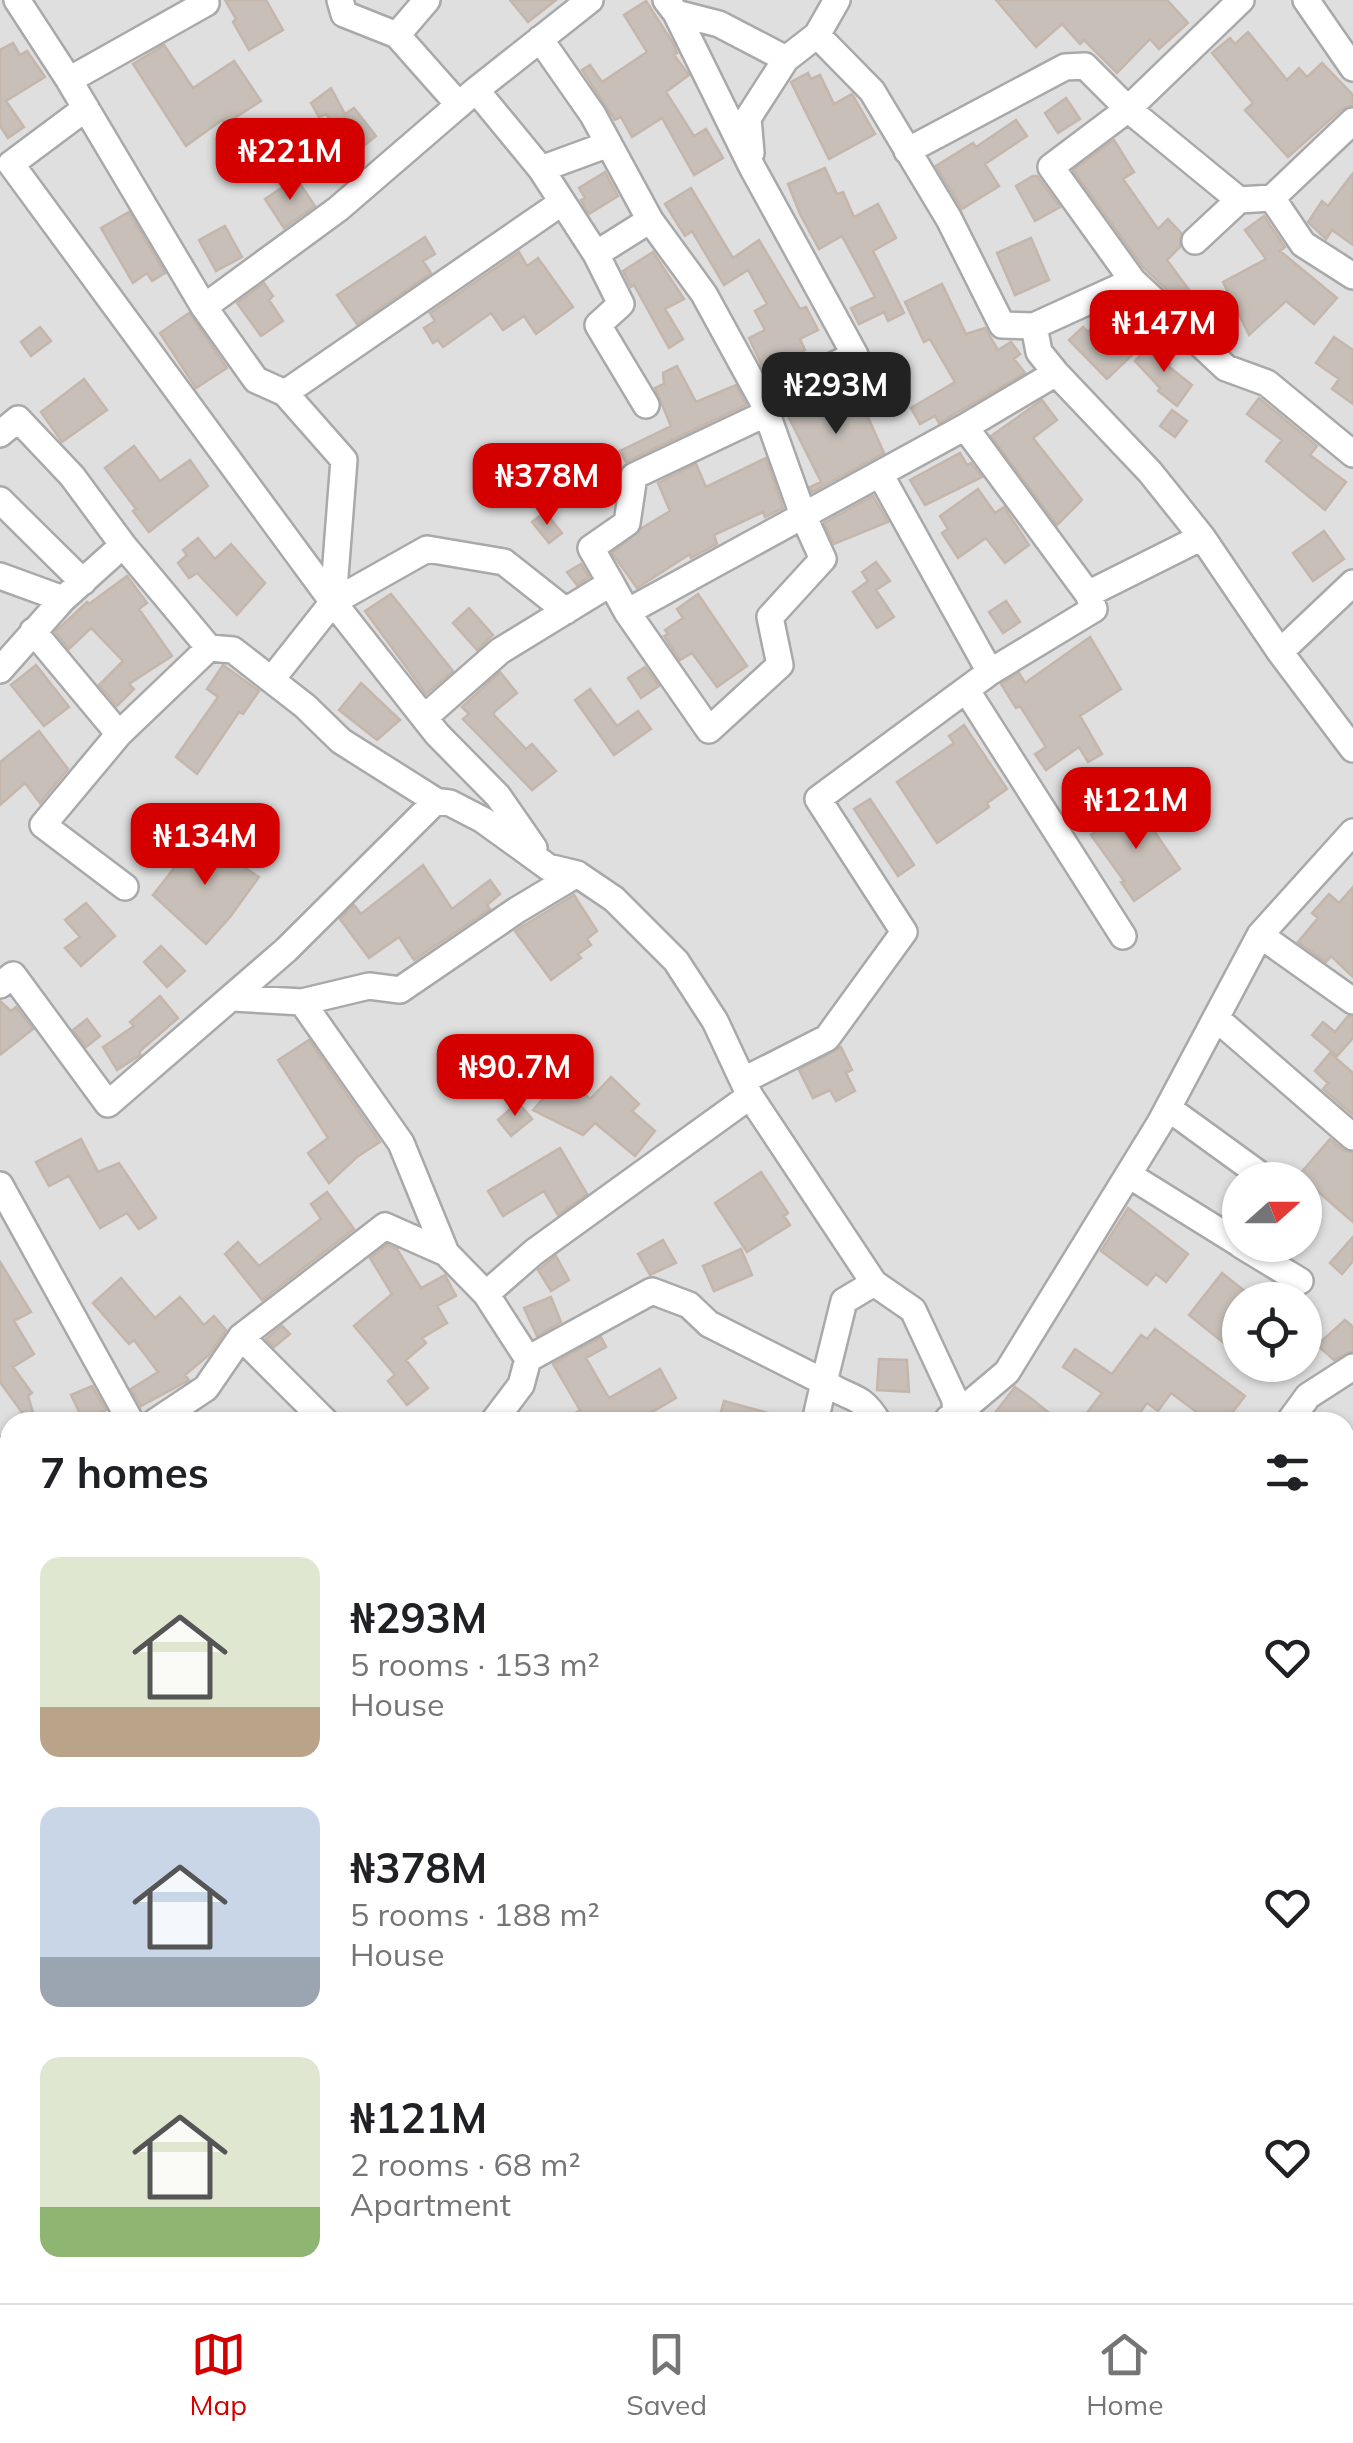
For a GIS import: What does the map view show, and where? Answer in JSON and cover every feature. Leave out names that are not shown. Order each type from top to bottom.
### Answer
[{"type":"street","points":[[17,0],[204,307],[256,380],[286,393],[344,460],[333,602]]},
{"type":"street","points":[[69,80],[206,3],[205,0]]},
{"type":"street","points":[[340,0],[344,14],[397,36],[541,169],[596,254],[622,304],[598,325],[646,405]]},
{"type":"street","points":[[397,36],[427,0]]},
{"type":"street","points":[[204,307],[338,209],[590,0]]},
{"type":"street","points":[[752,167],[748,118],[786,59],[817,35],[837,0]]},
{"type":"street","points":[[1241,0],[1128,110],[1051,166],[1133,281],[1226,368],[1266,383],[1353,454]]},
{"type":"street","points":[[1306,0],[1353,68]]},
{"type":"street","points":[[540,40],[593,115],[650,220],[704,294],[764,407],[823,559],[770,617],[780,665],[709,730],[628,612],[591,548],[628,523],[634,476],[764,407],[855,355],[752,167],[671,6]]},
{"type":"street","points":[[671,6],[720,24],[786,59]]},
{"type":"street","points":[[817,35],[872,91],[949,219],[1002,325],[1034,326],[1133,281]]},
{"type":"street","points":[[907,151],[1066,67],[1085,66],[1128,110],[1239,200]]},
{"type":"street","points":[[86,108],[6,166],[333,602],[437,734],[498,796],[548,867]]},
{"type":"street","points":[[1195,241],[1239,200],[1272,198],[1353,121]]},
{"type":"street","points":[[541,169],[609,144]]},
{"type":"street","points":[[1272,198],[1304,244],[1353,276]]},
{"type":"street","points":[[286,393],[561,203]]},
{"type":"street","points":[[596,254],[650,220]]},
{"type":"street","points":[[1034,326],[1040,352],[1150,472],[1202,537],[1280,652],[1353,749]]},
{"type":"street","points":[[628,612],[1056,373]]},
{"type":"street","points":[[0,434],[18,420],[72,476],[123,545],[209,648],[234,650],[341,741],[436,801],[450,803],[483,820],[548,867],[577,874],[614,899],[676,961],[715,1021],[747,1088],[874,1282],[913,1310],[955,1400],[952,1412]]},
{"type":"street","points":[[486,1294],[534,1252],[747,1088],[828,1038],[904,932],[818,798],[990,672],[1094,608],[1088,594],[965,427]]},
{"type":"street","points":[[880,474],[990,672]]},
{"type":"street","points":[[0,500],[83,582]]},
{"type":"street","points":[[1088,594],[1202,537]]},
{"type":"street","points":[[0,670],[63,599],[123,545]]},
{"type":"street","points":[[272,679],[333,602],[427,550],[504,562],[566,611]]},
{"type":"street","points":[[0,576],[63,599]]},
{"type":"street","points":[[426,716],[500,651],[611,583]]},
{"type":"street","points":[[1280,652],[1353,583]]},
{"type":"street","points":[[34,631],[119,734]]},
{"type":"street","points":[[126,887],[43,825],[119,734],[209,648]]},
{"type":"street","points":[[967,691],[1123,936]]},
{"type":"street","points":[[0,985],[13,975],[108,1104],[233,998],[436,801]]},
{"type":"street","points":[[960,1412],[1007,1372],[1168,1108],[1260,935],[1353,832]]},
{"type":"street","points":[[233,998],[302,1002],[369,986],[400,990],[516,910],[577,874]]},
{"type":"street","points":[[1260,935],[1353,1000]]},
{"type":"street","points":[[302,1002],[401,1143],[446,1252],[486,1294],[528,1359]]},
{"type":"street","points":[[1217,1018],[1353,1136]]},
{"type":"street","points":[[1168,1108],[1242,1162]]},
{"type":"street","points":[[1129,1175],[1222,1233]]},
{"type":"street","points":[[0,1185],[125,1412]]},
{"type":"street","points":[[171,1412],[206,1388],[241,1337],[385,1226],[446,1252]]},
{"type":"street","points":[[1268,1262],[1300,1282]]},
{"type":"street","points":[[817,1412],[844,1302],[874,1282]]},
{"type":"street","points":[[500,1412],[520,1385],[528,1359],[652,1291],[689,1305],[720,1330],[838,1392],[866,1402],[872,1412]]},
{"type":"street","points":[[241,1337],[316,1412]]},
{"type":"street","points":[[1296,1412],[1308,1396],[1353,1367]]},
{"type":"shaded area","points":[[0,0],[1353,0],[1353,1412],[0,1412]]},
{"type":"building","points":[[225,0],[266,0],[283,30],[249,50]]},
{"type":"building","points":[[510,0],[556,0],[528,22]]},
{"type":"building","points":[[996,0],[1167,0],[1188,23],[1159,49],[1150,39],[1117,73],[1062,24],[1036,47]]},
{"type":"building","points":[[646,1],[689,75],[666,92],[694,136],[706,129],[723,158],[694,175],[662,118],[632,137],[621,117],[615,120],[582,70],[590,65],[602,82],[647,52],[624,15]]},
{"type":"building","points":[[1248,32],[1287,80],[1299,68],[1307,77],[1322,63],[1353,95],[1353,105],[1342,109],[1288,157],[1245,110],[1253,103],[1212,53],[1230,38],[1235,44]]},
{"type":"building","points":[[13,43],[20,55],[27,51],[45,77],[6,101],[24,127],[8,138],[0,126],[0,50]]},
{"type":"building","points":[[164,45],[193,88],[234,61],[261,101],[225,124],[222,120],[186,146],[133,64]]},
{"type":"building","points":[[808,73],[811,79],[820,75],[834,104],[852,94],[875,134],[829,159],[791,82]]},
{"type":"building","points":[[331,88],[345,114],[354,108],[376,136],[355,153],[326,114],[319,117],[311,103]]},
{"type":"building","points":[[1066,98],[1080,119],[1058,133],[1045,113]]},
{"type":"building","points":[[1016,120],[1027,136],[985,164],[999,186],[962,209],[936,166],[973,143],[976,147]]},
{"type":"building","points":[[274,130],[298,162],[284,172],[261,140]]},
{"type":"building","points":[[1114,140],[1134,172],[1123,179],[1158,229],[1168,219],[1181,233],[1180,247],[1167,260],[1189,290],[1176,299],[1143,267],[1073,170]]},
{"type":"building","points":[[825,168],[837,194],[843,192],[854,217],[878,204],[896,238],[873,251],[904,313],[888,321],[884,312],[859,324],[851,308],[875,297],[842,236],[819,249],[800,214],[788,184]]},
{"type":"building","points":[[605,172],[618,196],[589,214],[579,188]]},
{"type":"building","points":[[1353,173],[1353,245],[1332,230],[1326,239],[1308,222],[1322,201],[1328,206]]},
{"type":"building","points":[[1037,176],[1060,207],[1035,221],[1016,186]]},
{"type":"building","points":[[296,178],[315,206],[284,228],[265,199]]},
{"type":"building","points":[[691,188],[733,258],[759,240],[800,309],[806,307],[818,330],[800,339],[805,350],[764,370],[749,338],[765,330],[755,311],[767,304],[748,270],[724,285],[692,231],[685,236],[665,204]]},
{"type":"building","points":[[129,212],[165,273],[152,281],[147,273],[133,283],[101,228]]},
{"type":"building","points":[[1264,216],[1285,247],[1280,251],[1337,298],[1314,324],[1286,301],[1249,335],[1223,282],[1266,259],[1245,230]]},
{"type":"building","points":[[225,226],[242,257],[216,271],[199,240]]},
{"type":"building","points":[[425,237],[435,254],[423,261],[431,273],[357,324],[337,295]]},
{"type":"building","points":[[1031,238],[1049,280],[1015,295],[997,253]]},
{"type":"building","points":[[519,252],[527,266],[538,258],[573,307],[536,334],[524,316],[503,330],[491,313],[443,347],[438,340],[433,343],[424,328],[435,321],[430,313]]},
{"type":"building","points":[[653,252],[684,299],[665,309],[683,339],[669,348],[623,271]]},
{"type":"building","points":[[264,283],[273,296],[269,300],[283,321],[261,336],[237,303]]},
{"type":"building","points":[[942,284],[966,334],[985,328],[998,350],[1011,342],[1020,354],[1014,359],[1025,373],[939,423],[935,416],[920,424],[911,408],[955,382],[930,339],[924,342],[905,302]]},
{"type":"building","points":[[189,313],[227,368],[196,388],[160,333]]},
{"type":"building","points":[[1099,321],[1132,355],[1107,379],[1069,340],[1083,327],[1088,332]]},
{"type":"building","points":[[40,327],[51,341],[31,356],[21,342]]},
{"type":"building","points":[[1334,337],[1353,350],[1353,404],[1332,389],[1339,379],[1316,363]]},
{"type":"building","points":[[1152,344],[1168,366],[1192,385],[1177,406],[1158,391],[1160,388],[1135,361]]},
{"type":"building","points":[[677,366],[696,402],[736,385],[746,405],[626,462],[620,451],[671,426],[655,388],[664,384],[663,373]]},
{"type":"building","points":[[84,379],[107,410],[62,442],[41,412]]},
{"type":"building","points":[[839,392],[843,402],[858,395],[884,453],[812,492],[810,487],[821,482],[787,414]]},
{"type":"building","points":[[1259,398],[1317,446],[1310,455],[1346,482],[1325,510],[1266,461],[1282,440],[1247,414]]},
{"type":"building","points":[[1042,400],[1057,420],[1033,438],[1082,500],[1057,525],[991,436]]},
{"type":"building","points":[[1172,410],[1187,421],[1175,437],[1160,426]]},
{"type":"building","points":[[134,446],[160,481],[190,460],[208,486],[149,532],[105,468]]},
{"type":"building","points":[[960,453],[982,477],[925,505],[910,480]]},
{"type":"building","points":[[766,458],[783,508],[765,517],[763,512],[714,535],[717,544],[691,558],[690,554],[637,588],[612,553],[670,511],[658,483],[696,464],[706,487]]},
{"type":"building","points":[[978,489],[995,513],[1004,507],[1029,545],[1005,563],[986,538],[958,558],[942,533],[948,529],[940,516]]},
{"type":"building","points":[[873,496],[888,522],[834,544],[824,523]]},
{"type":"building","points":[[545,512],[562,533],[549,543],[532,522]]},
{"type":"building","points":[[1324,531],[1344,559],[1313,581],[1293,553]]},
{"type":"building","points":[[198,538],[215,559],[231,544],[265,583],[237,615],[197,573],[189,578],[178,563],[187,555],[183,550]]},
{"type":"building","points":[[876,562],[890,581],[876,590],[894,617],[877,628],[853,592],[868,581],[862,572]]},
{"type":"building","points":[[581,564],[589,577],[577,585],[567,572]]},
{"type":"building","points":[[127,576],[147,603],[139,609],[172,656],[129,684],[134,689],[117,706],[99,685],[123,661],[91,628],[69,649],[55,632],[87,602]]},
{"type":"building","points":[[391,594],[453,671],[426,694],[365,611]]},
{"type":"building","points":[[698,594],[747,666],[717,687],[692,653],[680,660],[664,636],[668,634],[665,630],[683,618],[677,609]]},
{"type":"building","points":[[1006,601],[1020,622],[1003,633],[989,612]]},
{"type":"building","points":[[469,608],[493,635],[477,650],[453,623]]},
{"type":"building","points":[[1090,637],[1121,689],[1080,716],[1102,754],[1088,762],[1079,747],[1046,770],[1035,754],[1046,747],[1001,684],[1019,673],[1025,683]]},
{"type":"building","points":[[36,665],[69,707],[44,726],[11,685]]},
{"type":"building","points":[[223,665],[259,691],[243,714],[239,712],[197,774],[176,757],[218,697],[207,689]]},
{"type":"building","points":[[645,667],[659,686],[641,698],[628,678]]},
{"type":"building","points":[[500,672],[517,693],[494,715],[526,749],[532,744],[556,771],[532,790],[463,719],[469,714],[462,707]]},
{"type":"building","points":[[361,683],[400,720],[377,740],[339,710]]},
{"type":"building","points":[[590,689],[617,726],[638,711],[651,729],[614,755],[575,700]]},
{"type":"building","points":[[964,725],[1007,789],[987,803],[989,807],[937,843],[897,782],[954,743],[949,736]]},
{"type":"building","points":[[39,731],[68,769],[40,803],[25,783],[0,805],[0,762]]},
{"type":"building","points":[[870,799],[914,865],[898,876],[854,809]]},
{"type":"building","points":[[1135,803],[1180,869],[1134,901],[1091,835]]},
{"type":"building","points":[[194,835],[259,877],[206,944],[153,895]]},
{"type":"building","points":[[423,865],[452,909],[490,880],[500,894],[487,905],[490,909],[414,960],[399,937],[369,958],[340,919],[354,905],[361,914]]},
{"type":"building","points":[[1353,887],[1353,977],[1331,956],[1326,962],[1298,942],[1318,918],[1312,913],[1329,894],[1339,903]]},
{"type":"building","points":[[574,895],[597,931],[587,939],[591,945],[578,954],[581,958],[551,980],[515,931]]},
{"type":"building","points":[[86,903],[115,936],[81,966],[65,948],[80,937],[65,920]]},
{"type":"building","points":[[161,946],[185,971],[167,987],[144,962]]},
{"type":"building","points":[[160,996],[178,1018],[140,1055],[117,1070],[103,1047],[134,1026],[130,1022]]},
{"type":"building","points":[[0,1001],[11,1011],[16,1007],[33,1029],[0,1055]]},
{"type":"building","points":[[1348,1016],[1353,1017],[1353,1038],[1337,1056],[1312,1035],[1323,1022],[1335,1032]]},
{"type":"building","points":[[87,1019],[100,1036],[86,1047],[73,1030]]},
{"type":"building","points":[[309,1040],[380,1142],[329,1183],[308,1153],[328,1138],[278,1060]]},
{"type":"building","points":[[841,1047],[852,1070],[846,1073],[855,1091],[836,1101],[830,1090],[813,1098],[799,1070]]},
{"type":"building","points":[[1330,1053],[1353,1073],[1353,1115],[1323,1089],[1328,1083],[1315,1071]]},
{"type":"building","points":[[611,1077],[639,1104],[632,1111],[655,1131],[635,1156],[595,1123],[583,1135],[533,1110],[559,1080],[563,1083],[567,1079],[590,1099]]},
{"type":"building","points":[[518,1102],[532,1119],[511,1136],[498,1120]]},
{"type":"building","points":[[81,1139],[98,1172],[119,1163],[156,1218],[139,1229],[127,1213],[100,1228],[69,1176],[49,1186],[36,1162]]},
{"type":"building","points":[[1330,1139],[1353,1153],[1353,1222],[1322,1195],[1322,1162],[1310,1162]]},
{"type":"building","points":[[560,1148],[587,1194],[558,1215],[544,1191],[503,1216],[488,1191]]},
{"type":"building","points":[[761,1172],[788,1213],[784,1216],[790,1225],[747,1252],[715,1203]]},
{"type":"building","points":[[327,1192],[354,1229],[262,1300],[225,1254],[238,1242],[259,1266],[321,1219],[311,1204]]},
{"type":"building","points":[[1128,1208],[1188,1254],[1166,1282],[1156,1274],[1147,1285],[1101,1251]]},
{"type":"building","points":[[1353,1237],[1353,1261],[1342,1274],[1330,1263]]},
{"type":"building","points":[[663,1240],[676,1263],[650,1275],[638,1254]]},
{"type":"building","points":[[387,1245],[397,1249],[421,1288],[445,1275],[456,1296],[437,1306],[447,1323],[422,1338],[426,1343],[406,1360],[428,1388],[407,1405],[388,1381],[395,1375],[354,1326],[392,1294],[370,1258]]},
{"type":"building","points":[[741,1249],[752,1275],[714,1291],[703,1266]]},
{"type":"building","points":[[556,1256],[569,1280],[551,1291],[538,1270]]},
{"type":"building","points":[[0,1262],[31,1312],[14,1321],[34,1354],[13,1367],[32,1393],[28,1396],[33,1412],[22,1412],[0,1382]]},
{"type":"building","points":[[1222,1273],[1233,1282],[1222,1282],[1222,1342],[1189,1315]]},
{"type":"building","points":[[121,1278],[155,1318],[180,1297],[204,1325],[214,1316],[226,1330],[209,1355],[185,1375],[189,1380],[141,1406],[131,1389],[158,1372],[134,1340],[129,1344],[93,1303]]},
{"type":"building","points":[[551,1297],[561,1322],[537,1336],[524,1308]]},
{"type":"building","points":[[1345,1320],[1353,1327],[1353,1351],[1334,1360],[1322,1349],[1322,1341]]},
{"type":"building","points":[[282,1326],[290,1334],[274,1347],[266,1339]]},
{"type":"building","points":[[1155,1329],[1245,1396],[1233,1412],[1197,1412],[1171,1393],[1158,1411],[1147,1403],[1140,1412],[1088,1412],[1102,1393],[1063,1367],[1075,1349],[1112,1374],[1141,1335],[1147,1339]]},
{"type":"building","points":[[601,1337],[606,1347],[586,1358],[609,1398],[660,1369],[676,1398],[652,1412],[577,1412],[580,1410],[553,1364]]},
{"type":"building","points":[[879,1359],[907,1360],[909,1392],[877,1390]]},
{"type":"building","points":[[92,1386],[106,1410],[79,1412],[71,1395]]},
{"type":"building","points":[[1015,1387],[1048,1412],[996,1412]]},
{"type":"building","points":[[724,1401],[765,1412],[721,1412]]}]
